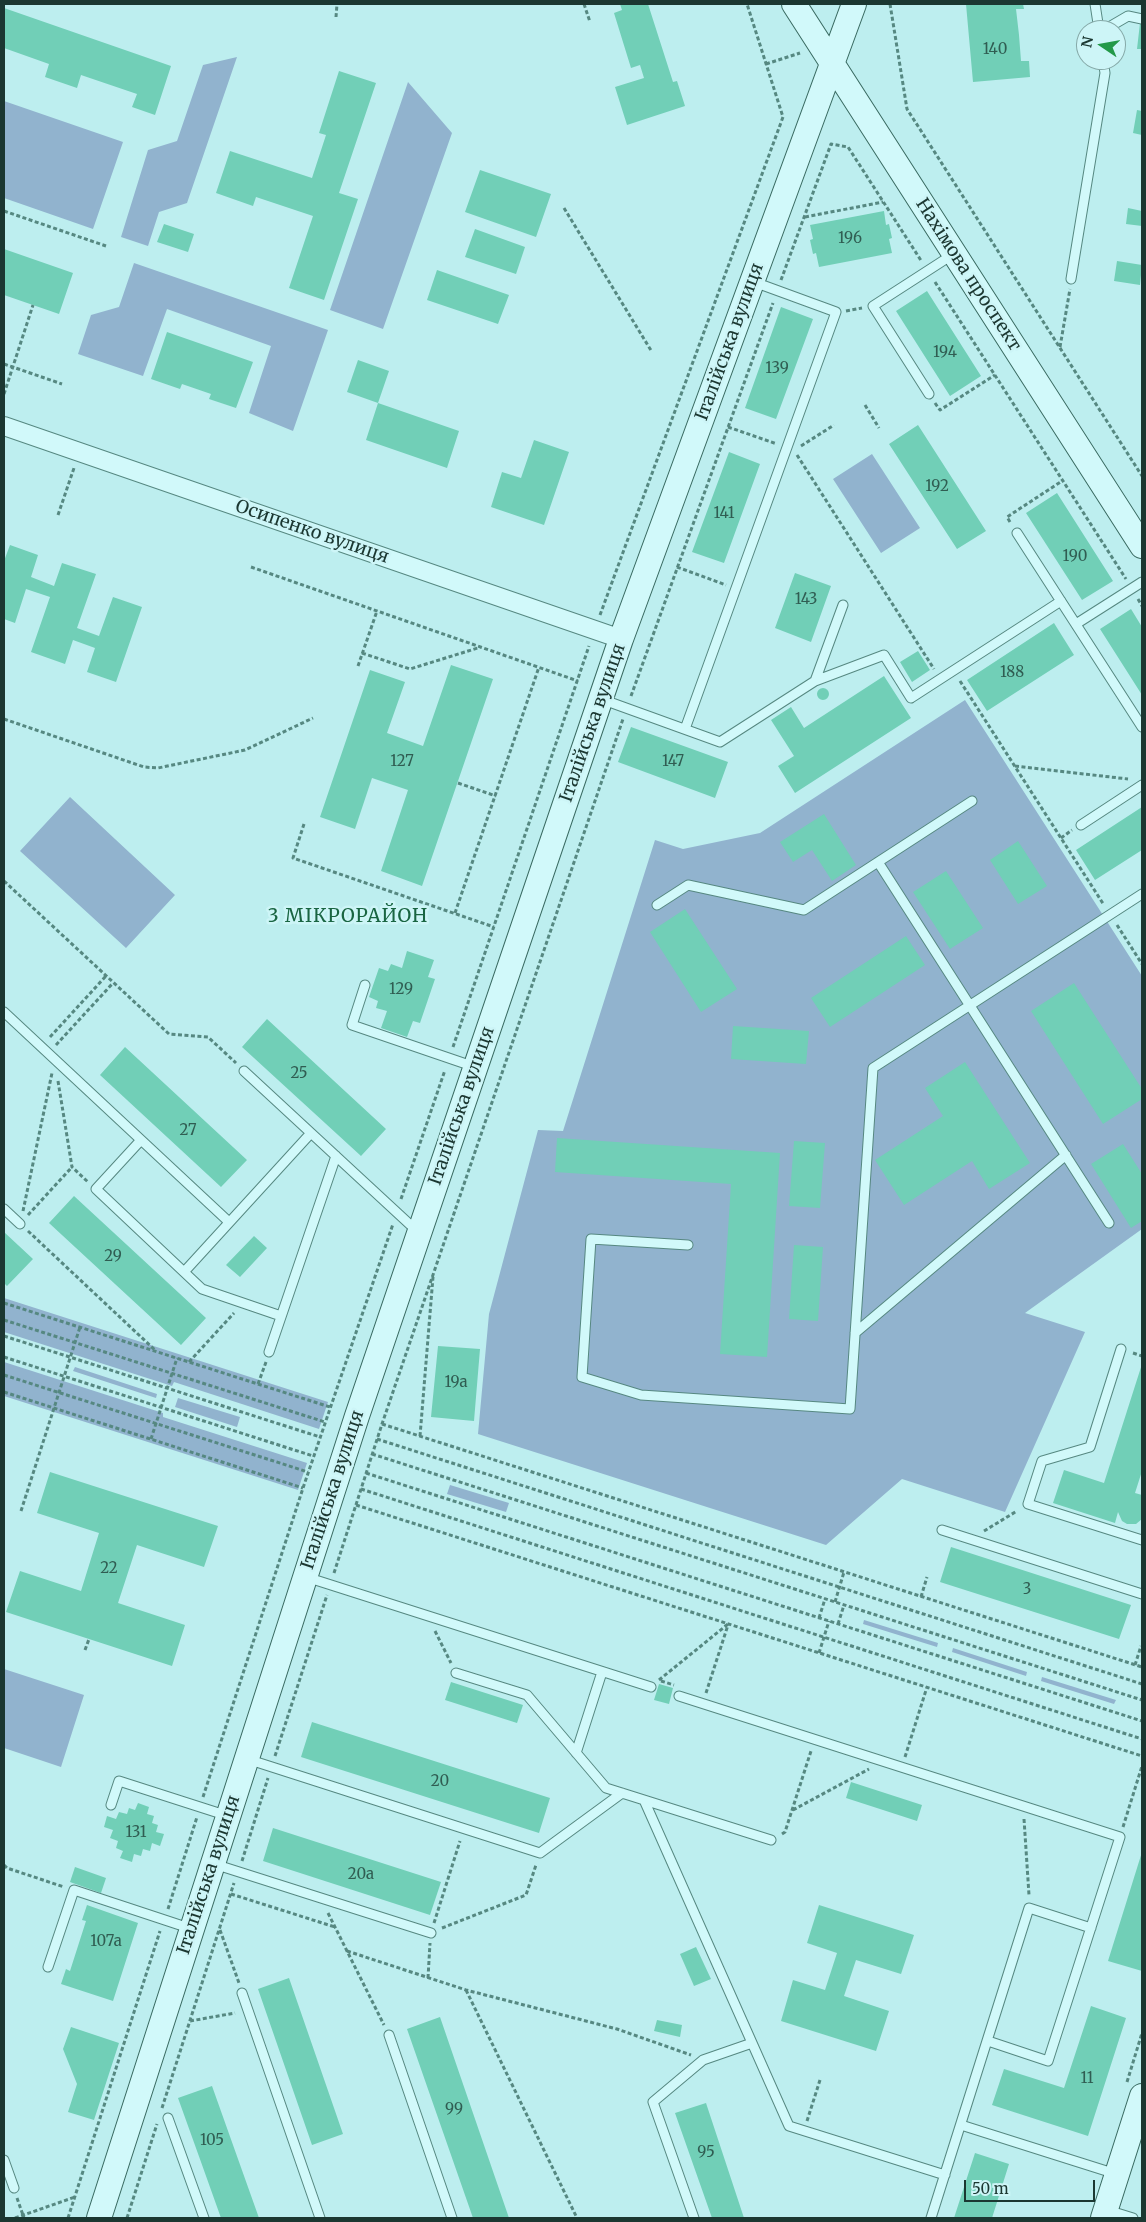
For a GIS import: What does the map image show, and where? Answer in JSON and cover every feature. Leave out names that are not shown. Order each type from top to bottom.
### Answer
[{"type":"street","name":"Нахімова проспект","points":[[794,4],[1142,546]]},
{"type":"street","name":"Італійська вулиця","points":[[99,2218],[356,1416],[475,1067],[621,639],[854,4]]},
{"type":"street","name":"Осипенко вулиця","points":[[4,426],[621,639]]},
{"type":"street","points":[[1105,2214],[1142,2096]]},
{"type":"lane","points":[[1095,4],[1097,20]]},
{"type":"lane","points":[[1121,20],[1128,16],[1142,18]]},
{"type":"lane","points":[[1071,279],[1105,70]]},
{"type":"lane","points":[[930,394],[873,306],[954,253]]},
{"type":"lane","points":[[685,730],[836,312],[752,281]]},
{"type":"lane","points":[[1018,533],[1142,727]]},
{"type":"lane","points":[[1076,624],[1142,582]]},
{"type":"lane","points":[[601,699],[720,742],[815,681],[884,655],[911,698],[1061,601]]},
{"type":"lane","points":[[815,681],[843,605]]},
{"type":"lane","points":[[1081,825],[1142,785]]},
{"type":"lane","points":[[657,905],[688,885],[804,910],[972,802]]},
{"type":"lane","points":[[878,862],[1109,1223]]},
{"type":"lane","points":[[688,1245],[591,1239],[582,1376],[641,1395],[850,1409],[873,1068],[1142,894]]},
{"type":"lane","points":[[366,985],[352,1025],[475,1067]]},
{"type":"lane","points":[[4,1012],[229,1222]]},
{"type":"lane","points":[[244,1071],[419,1232]]},
{"type":"lane","points":[[184,1272],[311,1133]]},
{"type":"lane","points":[[141,1140],[96,1189],[202,1289],[282,1316]]},
{"type":"lane","points":[[855,1333],[1066,1155]]},
{"type":"lane","points":[[269,1352],[336,1156]]},
{"type":"lane","points":[[4,1209],[20,1224]]},
{"type":"lane","points":[[1120,1349],[1090,1447],[1042,1461],[1028,1504],[1142,1540]]},
{"type":"lane","points":[[942,1530],[1142,1594]]},
{"type":"lane","points":[[305,1577],[651,1687]]},
{"type":"lane","points":[[576,1753],[602,1672]]},
{"type":"lane","points":[[456,1673],[527,1695],[606,1788],[771,1840]]},
{"type":"lane","points":[[679,1696],[1120,1837],[1048,2061],[988,2041]]},
{"type":"lane","points":[[246,1759],[540,1853],[622,1793]]},
{"type":"lane","points":[[111,1805],[119,1781],[228,1816]]},
{"type":"lane","points":[[644,1800],[788,2126],[945,2176]]},
{"type":"lane","points":[[213,1864],[431,1933]]},
{"type":"lane","points":[[48,1967],[74,1890],[192,1930]]},
{"type":"lane","points":[[932,2218],[1029,1908],[1091,1928]]},
{"type":"lane","points":[[242,1993],[320,2218]]},
{"type":"lane","points":[[389,2035],[452,2218]]},
{"type":"lane","points":[[694,2218],[653,2102],[703,2060],[752,2043]]},
{"type":"lane","points":[[168,2118],[204,2218]]},
{"type":"lane","points":[[961,2125],[1117,2175]]},
{"type":"lane","points":[[5,2164],[14,2188]]},
{"type":"lane","points":[[1105,2214],[1133,2218]]},
{"type":"path","points":[[336,4],[336,17]]},
{"type":"path","points":[[584,4],[590,22]]},
{"type":"path","points":[[600,615],[783,116],[747,4]]},
{"type":"path","points":[[890,4],[907,109],[1142,476]]},
{"type":"path","points":[[766,64],[800,53]]},
{"type":"path","points":[[1142,606],[848,147],[832,144],[626,708],[356,1505],[1142,1756]]},
{"type":"path","points":[[805,217],[883,202]]},
{"type":"path","points":[[564,208],[652,352]]},
{"type":"path","points":[[4,211],[106,246]]},
{"type":"path","points":[[1060,348],[1071,279]]},
{"type":"path","points":[[4,394],[32,305]]},
{"type":"path","points":[[836,312],[873,306]]},
{"type":"path","points":[[4,364],[62,384]]},
{"type":"path","points":[[940,410],[995,375]]},
{"type":"path","points":[[865,405],[879,428]]},
{"type":"path","points":[[834,425],[794,451],[940,679]]},
{"type":"path","points":[[728,426],[787,448]]},
{"type":"path","points":[[58,515],[74,467]]},
{"type":"path","points":[[1007,517],[1062,481]]},
{"type":"path","points":[[251,567],[578,680]]},
{"type":"path","points":[[677,567],[736,589]]},
{"type":"path","points":[[358,666],[377,611]]},
{"type":"path","points":[[68,2218],[308,1472],[590,646]]},
{"type":"path","points":[[362,653],[410,670],[482,647]]},
{"type":"path","points":[[455,914],[539,667]]},
{"type":"path","points":[[954,670],[1142,964]]},
{"type":"path","points":[[4,719],[144,767],[158,768],[245,750],[313,718]]},
{"type":"path","points":[[1015,766],[1132,780]]},
{"type":"path","points":[[458,783],[496,796]]},
{"type":"path","points":[[304,824],[293,858],[494,927]]},
{"type":"path","points":[[4,881],[169,1034],[208,1037],[244,1071]]},
{"type":"path","points":[[20,1224],[48,1053],[106,976]]},
{"type":"path","points":[[48,1053],[113,983]]},
{"type":"path","points":[[48,1053],[72,1168],[96,1189]]},
{"type":"path","points":[[20,1224],[72,1168]]},
{"type":"path","points":[[20,1224],[157,1352]]},
{"type":"path","points":[[420,1436],[434,1271]]},
{"type":"path","points":[[4,1303],[330,1408]]},
{"type":"path","points":[[189,1362],[244,1303]]},
{"type":"path","points":[[4,1320],[325,1422]]},
{"type":"path","points":[[20,1511],[80,1327]]},
{"type":"path","points":[[4,1336],[320,1437]]},
{"type":"path","points":[[258,1384],[269,1352]]},
{"type":"path","points":[[4,1357],[314,1456]]},
{"type":"path","points":[[151,1439],[177,1358]]},
{"type":"path","points":[[4,1375],[308,1472]]},
{"type":"path","points":[[4,1392],[303,1488]]},
{"type":"path","points":[[382,1424],[1142,1667]]},
{"type":"path","points":[[377,1439],[1142,1684]]},
{"type":"path","points":[[372,1454],[1142,1700]]},
{"type":"path","points":[[366,1473],[1142,1722]]},
{"type":"path","points":[[361,1489],[1142,1739]]},
{"type":"path","points":[[970,1539],[1028,1504]]},
{"type":"path","points":[[835,1602],[844,1572]]},
{"type":"path","points":[[921,1597],[927,1578]]},
{"type":"path","points":[[819,1618],[825,1599]]},
{"type":"path","points":[[838,1624],[844,1605]]},
{"type":"path","points":[[427,1616],[456,1673]]},
{"type":"path","points":[[818,1653],[828,1621]]},
{"type":"path","points":[[651,1687],[728,1624]]},
{"type":"path","points":[[703,1703],[728,1624]]},
{"type":"path","points":[[85,1650],[89,1639]]},
{"type":"path","points":[[1135,1665],[1141,1646]]},
{"type":"path","points":[[659,1680],[676,1686]]},
{"type":"path","points":[[902,1767],[927,1687]]},
{"type":"path","points":[[786,1832],[815,1739]]},
{"type":"path","points":[[792,1810],[884,1762]]},
{"type":"path","points":[[1120,1837],[1142,1766]]},
{"type":"path","points":[[1023,1806],[1029,1908]]},
{"type":"path","points":[[428,1978],[431,1933],[464,1828]]},
{"type":"path","points":[[431,1933],[526,1895],[540,1853]]},
{"type":"path","points":[[4,1865],[7,1868],[74,1890]]},
{"type":"path","points":[[231,1894],[335,1927]]},
{"type":"path","points":[[320,1898],[389,2035]]},
{"type":"path","points":[[220,1929],[242,1993]]},
{"type":"path","points":[[347,1951],[466,1990],[617,2029],[703,2060]]},
{"type":"path","points":[[466,1990],[577,2218]]},
{"type":"path","points":[[190,2021],[248,2011]]},
{"type":"path","points":[[804,2131],[820,2080]]},
{"type":"path","points":[[14,2188],[23,2217]]},
{"type":"path","points":[[15,2218],[23,2217],[75,2197]]},
{"type":"shaded area","points":[[237,57],[187,203],[159,212],[148,246],[121,237],[148,150],[177,141],[203,65]]},
{"type":"shaded area","points":[[408,82],[452,133],[383,329],[330,310]]},
{"type":"shaded area","points":[[4,101],[123,142],[93,229],[4,198]]},
{"type":"shaded area","points":[[134,263],[328,330],[293,431],[249,413],[271,346],[167,309],[143,376],[78,354],[91,315],[119,307]]},
{"type":"shaded area","points":[[872,454],[920,528],[881,553],[833,479]]},
{"type":"shaded area","points":[[965,700],[1142,976],[1142,1229],[1025,1313],[1085,1332],[1005,1512],[902,1479],[826,1545],[478,1434],[489,1314],[538,1130],[563,1131],[655,840],[683,849],[760,833]]},
{"type":"shaded area","points":[[70,797],[175,895],[126,948],[20,851]]},
{"type":"shaded area","points":[[4,1298],[328,1402],[319,1429],[174,1382],[172,1386],[4,1332]]},
{"type":"shaded area","points":[[4,1362],[163,1413],[163,1417],[307,1463],[298,1490],[4,1396]]},
{"type":"shaded area","points":[[75,1367],[157,1394],[156,1398],[73,1371]]},
{"type":"shaded area","points":[[178,1398],[240,1417],[237,1427],[175,1407]]},
{"type":"shaded area","points":[[450,1485],[509,1503],[506,1512],[447,1494]]},
{"type":"shaded area","points":[[864,1620],[938,1643],[937,1647],[863,1624]]},
{"type":"shaded area","points":[[953,1648],[1027,1672],[1026,1676],[952,1652]]},
{"type":"shaded area","points":[[4,1669],[84,1695],[61,1767],[4,1748]]},
{"type":"shaded area","points":[[1042,1677],[1116,1700],[1114,1704],[1041,1681]]},
{"type":"building","points":[[620,4],[648,4],[673,82],[677,81],[685,106],[627,125],[615,87],[644,78],[640,65],[631,68],[614,13],[622,10]]},
{"type":"building","points":[[966,4],[1023,4],[1024,9],[1016,9],[1021,61],[1029,61],[1030,77],[973,82]]},
{"type":"building","points":[[4,8],[171,66],[155,115],[132,107],[137,94],[81,75],[77,88],[45,77],[49,64],[4,48]]},
{"type":"building","points":[[1140,23],[1142,23],[1142,49],[1137,49]]},
{"type":"building","points":[[339,71],[376,83],[339,193],[358,199],[324,300],[289,288],[313,216],[256,197],[253,206],[216,193],[230,151],[312,178],[326,135],[319,133]]},
{"type":"building","points":[[1137,110],[1142,111],[1142,135],[1133,133]]},
{"type":"building","points":[[480,170],[551,194],[536,237],[465,212]]},
{"type":"building","points":[[1128,208],[1142,211],[1142,226],[1126,224]]},
{"type":"building","points":[[884,211],[886,225],[889,224],[892,238],[889,239],[892,253],[819,267],[816,253],[813,254],[810,240],[813,239],[810,225]]},
{"type":"building","points":[[164,224],[194,234],[188,252],[157,242]]},
{"type":"building","points":[[475,229],[525,247],[516,274],[465,257]]},
{"type":"building","points":[[4,249],[73,273],[59,314],[4,295]]},
{"type":"building","points":[[1117,261],[1142,265],[1140,285],[1114,281]]},
{"type":"building","points":[[437,270],[509,295],[498,324],[427,300]]},
{"type":"building","points":[[927,291],[981,376],[950,396],[896,311]]},
{"type":"building","points":[[781,307],[813,319],[776,419],[745,408]]},
{"type":"building","points":[[167,332],[253,362],[236,408],[209,399],[211,394],[182,384],[180,389],[151,379]]},
{"type":"building","points":[[358,360],[389,371],[378,403],[347,392]]},
{"type":"building","points":[[378,403],[459,431],[447,468],[366,440]]},
{"type":"building","points":[[918,425],[986,531],[957,549],[889,444]]},
{"type":"building","points":[[534,440],[569,452],[544,525],[491,507],[502,472],[521,478]]},
{"type":"building","points":[[729,452],[760,464],[724,563],[692,552]]},
{"type":"building","points":[[1057,493],[1113,581],[1082,600],[1026,513]]},
{"type":"building","points":[[10,545],[38,555],[31,577],[54,586],[62,563],[96,574],[77,628],[99,636],[113,597],[142,607],[116,682],[87,672],[95,648],[73,640],[65,664],[31,652],[50,597],[26,589],[15,623],[4,619],[4,561]]},
{"type":"building","points":[[795,573],[831,586],[811,642],[775,628]]},
{"type":"building","points":[[1131,609],[1142,627],[1142,695],[1100,629]]},
{"type":"building","points":[[1054,623],[1074,655],[987,711],[967,680]]},
{"type":"building","points":[[918,651],[930,670],[912,682],[900,662]]},
{"type":"building","points":[[451,665],[493,679],[422,886],[381,871],[408,790],[372,778],[355,829],[320,817],[370,670],[405,682],[387,733],[423,746]]},
{"type":"building","points":[[884,676],[911,718],[795,793],[778,766],[794,756],[771,720],[791,707],[804,728]]},
{"type":"building","points":[[821,688],[825,688],[829,694],[825,700],[821,700],[817,696],[817,692]]},
{"type":"building","points":[[631,727],[728,762],[715,798],[618,762]]},
{"type":"building","points":[[1142,807],[1142,850],[1095,880],[1076,850]]},
{"type":"building","points":[[824,814],[856,865],[832,881],[812,850],[793,862],[780,842]]},
{"type":"building","points":[[1018,841],[1047,886],[1018,904],[990,860]]},
{"type":"building","points":[[946,871],[983,928],[950,949],[913,892]]},
{"type":"building","points":[[685,909],[737,989],[701,1012],[650,932]]},
{"type":"building","points":[[906,936],[925,965],[830,1027],[811,998]]},
{"type":"building","points":[[407,951],[434,960],[428,977],[435,979],[420,1023],[413,1021],[407,1037],[381,1028],[387,1011],[376,1008],[378,1001],[369,997],[379,968],[388,971],[391,964],[402,968]]},
{"type":"building","points":[[1074,983],[1142,1089],[1142,1099],[1103,1124],[1031,1011]]},
{"type":"building","points":[[267,1019],[386,1129],[361,1156],[242,1047]]},
{"type":"building","points":[[733,1026],[809,1031],[806,1064],[731,1059]]},
{"type":"building","points":[[125,1047],[247,1160],[221,1187],[100,1075]]},
{"type":"building","points":[[965,1062],[1030,1163],[989,1189],[972,1161],[904,1205],[875,1160],[943,1116],[925,1088]]},
{"type":"building","points":[[557,1138],[780,1153],[767,1357],[720,1354],[731,1184],[555,1172]]},
{"type":"building","points":[[794,1141],[825,1143],[820,1208],[789,1206]]},
{"type":"building","points":[[1123,1144],[1142,1174],[1142,1221],[1131,1228],[1091,1164]]},
{"type":"building","points":[[74,1196],[206,1318],[181,1345],[49,1223]]},
{"type":"building","points":[[4,1232],[33,1259],[7,1286],[4,1283]]},
{"type":"building","points":[[254,1236],[267,1248],[240,1277],[226,1265]]},
{"type":"building","points":[[794,1245],[823,1247],[818,1321],[789,1319]]},
{"type":"building","points":[[438,1346],[480,1349],[474,1421],[431,1417]]},
{"type":"building","points":[[1142,1364],[1142,1471],[1135,1493],[1142,1495],[1142,1519],[1136,1524],[1127,1524],[1122,1521],[1118,1512],[1115,1523],[1053,1503],[1064,1470],[1104,1483]]},
{"type":"building","points":[[50,1472],[218,1526],[204,1567],[137,1545],[118,1603],[185,1625],[172,1666],[6,1612],[20,1571],[81,1591],[99,1533],[37,1513]]},
{"type":"building","points":[[951,1547],[1131,1605],[1119,1639],[940,1582]]},
{"type":"building","points":[[451,1682],[523,1705],[517,1723],[445,1700]]},
{"type":"building","points":[[659,1684],[673,1688],[669,1704],[654,1700]]},
{"type":"building","points":[[312,1722],[550,1798],[539,1833],[301,1757]]},
{"type":"building","points":[[851,1782],[922,1805],[917,1821],[846,1798]]},
{"type":"building","points":[[138,1803],[149,1807],[147,1814],[154,1816],[152,1823],[158,1825],[156,1832],[164,1834],[160,1846],[152,1843],[150,1851],[143,1849],[141,1856],[134,1854],[132,1862],[120,1858],[123,1851],[116,1848],[118,1841],[110,1838],[113,1830],[104,1827],[107,1816],[116,1819],[119,1812],[127,1814],[129,1808],[135,1810]]},
{"type":"building","points":[[273,1828],[441,1882],[430,1915],[263,1861]]},
{"type":"building","points":[[1142,1852],[1142,1971],[1108,1961]]},
{"type":"building","points":[[75,1867],[106,1878],[101,1893],[70,1882]]},
{"type":"building","points":[[87,1905],[138,1923],[113,2001],[61,1984],[66,1969],[70,1971],[86,1921],[82,1920]]},
{"type":"building","points":[[819,1905],[914,1935],[901,1974],[856,1960],[844,1996],[889,2011],[876,2051],[781,2021],[793,1980],[825,1990],[837,1953],[807,1943]]},
{"type":"building","points":[[696,1947],[711,1979],[694,1986],[680,1954]]},
{"type":"building","points":[[289,1978],[343,2134],[312,2145],[258,1989]]},
{"type":"building","points":[[1091,2006],[1126,2018],[1088,2136],[992,2105],[1004,2069],[1064,2088]]},
{"type":"building","points":[[440,2017],[509,2218],[473,2218],[407,2029]]},
{"type":"building","points":[[657,2020],[682,2025],[680,2037],[654,2031]]},
{"type":"building","points":[[71,2027],[119,2043],[94,2120],[68,2112],[77,2084],[63,2049]]},
{"type":"building","points":[[212,2086],[259,2218],[221,2218],[178,2098]]},
{"type":"building","points":[[706,2103],[744,2218],[712,2218],[675,2113]]},
{"type":"building","points":[[975,2153],[1009,2164],[992,2218],[954,2218]]},
{"type":"district","name":"3 МІКРОРАЙОН","points":[[348,917]]}]
